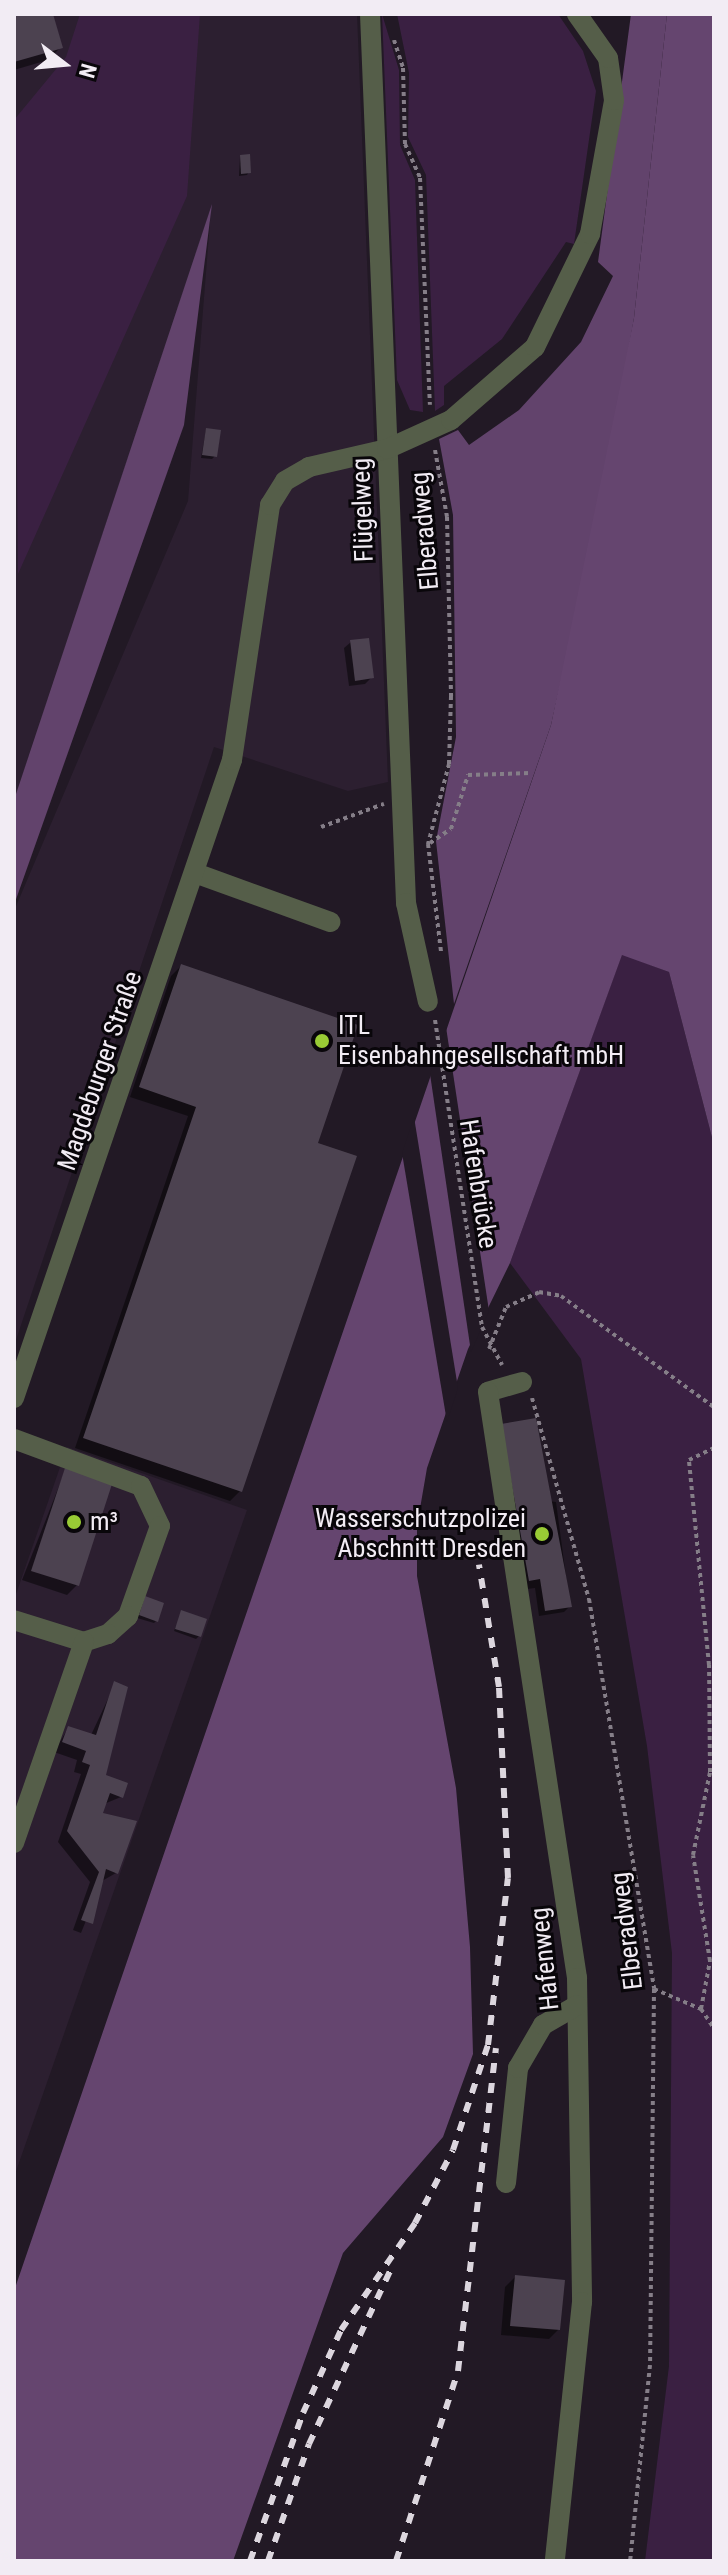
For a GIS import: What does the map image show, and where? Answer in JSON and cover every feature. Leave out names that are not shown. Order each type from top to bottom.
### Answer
[{"type":"street","name":"Flügelweg","points":[[370,14],[406,903],[433,1002]]},
{"type":"street","name":"Magdeburger Straße","points":[[14,1398],[232,760],[270,505],[285,481],[309,467],[387,449],[431,429],[480,399],[535,347],[590,234],[614,100],[608,58],[577,14]]},
{"type":"street","points":[[195,873],[330,922]]},
{"type":"street","name":"Hafenweg","points":[[522,1382],[488,1392],[577,2005],[582,2302],[555,2561]]},
{"type":"street","points":[[14,1439],[129,1479],[157,1508],[160,1526],[128,1616],[84,1642],[14,1843]]},
{"type":"street","points":[[14,1620],[84,1642]]},
{"type":"street","points":[[506,2183],[518,2068],[543,2025],[577,2005]]},
{"type":"path","name":"Elberadweg","points":[[390,25],[403,68],[405,144],[420,178],[431,429],[447,517],[451,696],[449,764],[428,844],[442,958]]},
{"type":"path","points":[[428,844],[451,829],[468,775],[530,773]]},
{"type":"path","points":[[321,827],[370,806],[402,802]]},
{"type":"path","name":"Hafenbrücke","points":[[433,1002],[488,1351]]},
{"type":"path","points":[[488,1351],[506,1307],[539,1292],[561,1296],[714,1407]]},
{"type":"path","name":"Elberadweg","points":[[488,1351],[522,1382],[540,1411],[589,1599],[654,1989],[650,2365],[630,2561]]},
{"type":"path","points":[[701,2009],[705,2001],[710,1961],[693,1855],[710,1772],[709,1665],[689,1460],[714,1448]]},
{"type":"path","points":[[654,1989],[701,2009],[714,2028]]},
{"type":"path","points":[[705,2001],[714,1997]]},
{"type":"shaded area","points":[[14,14],[357,14],[388,782],[348,791],[214,747],[14,1346],[14,911],[188,501],[211,209],[14,800]]},
{"type":"shaded area","points":[[80,14],[200,14],[187,196],[18,574],[14,120],[66,57]]},
{"type":"shaded area","points":[[382,14],[399,70],[400,145],[415,180],[423,412],[410,410],[397,380]]},
{"type":"shaded area","points":[[397,14],[558,14],[583,51],[596,91],[574,244],[566,242],[502,339],[444,386],[444,405],[435,411],[426,175],[408,137],[409,73]]},
{"type":"shaded area","points":[[631,14],[667,14],[634,318],[604,486],[551,725],[454,1004],[436,841],[456,737],[453,515],[439,439],[458,430],[469,445],[519,410],[581,342],[613,276],[598,262]]},
{"type":"shaded area","points":[[667,14],[714,14],[714,1145],[669,972],[622,955],[510,1263],[468,1349],[427,1468],[417,1526],[417,1576],[456,1788],[470,1947],[473,2054],[443,2137],[343,2253],[233,2561],[14,2561],[14,2291],[551,725],[634,318]]},
{"type":"shaded area","points":[[212,204],[184,425],[14,905],[14,800]]},
{"type":"shaded area","points":[[622,954],[669,972],[714,1145],[714,2561],[645,2561],[669,2366],[672,1953],[647,1746],[581,1359],[510,1263]]},
{"type":"shaded area","points":[[67,1447],[247,1510],[14,2177],[14,1600]]},
{"type":"pier","points":[[446,1027],[489,1311],[471,1352],[430,1074]]},
{"type":"pier","points":[[414,1117],[458,1388],[447,1422],[402,1153]]},
{"type":"building","points":[[14,14],[53,14],[63,48],[14,62]]},
{"type":"building","points":[[250,154],[251,173],[241,174],[240,155]]},
{"type":"building","points":[[206,428],[221,430],[217,457],[202,455]]},
{"type":"building","points":[[369,638],[374,678],[355,681],[350,640]]},
{"type":"building","points":[[181,964],[358,1025],[318,1143],[357,1156],[242,1492],[83,1438],[196,1107],[139,1087]]},
{"type":"building","points":[[536,1418],[572,1607],[545,1611],[540,1579],[529,1581],[501,1424]]},
{"type":"building","points":[[65,1468],[112,1484],[79,1586],[31,1571]]},
{"type":"building","points":[[145,1596],[164,1603],[158,1622],[139,1615]]},
{"type":"building","points":[[181,1610],[207,1619],[201,1637],[175,1629]]},
{"type":"building","points":[[114,1681],[128,1687],[106,1775],[128,1783],[123,1798],[110,1793],[103,1813],[137,1821],[118,1874],[106,1869],[93,1924],[81,1920],[99,1872],[67,1831],[90,1765],[82,1762],[86,1751],[62,1742],[68,1726],[96,1735]]},
{"type":"building","points":[[515,2275],[565,2280],[560,2330],[510,2326]]},
{"type":"railway","points":[[250,2561],[303,2413],[341,2330],[415,2223],[453,2150],[488,2045],[508,1878],[499,1687],[479,1565]]},
{"type":"railway","points":[[396,2561],[458,2371],[496,2048]]},
{"type":"railway","points":[[268,2561],[309,2444],[391,2269]]},
{"type":"place","name":"ITL Eisenbahngesellschaft mbH","points":[[322,1041]]},
{"type":"place","name":"m³","points":[[74,1522]]},
{"type":"place","name":"Wasserschutzpolizei Abschnitt Dresden","points":[[542,1534]]}]
